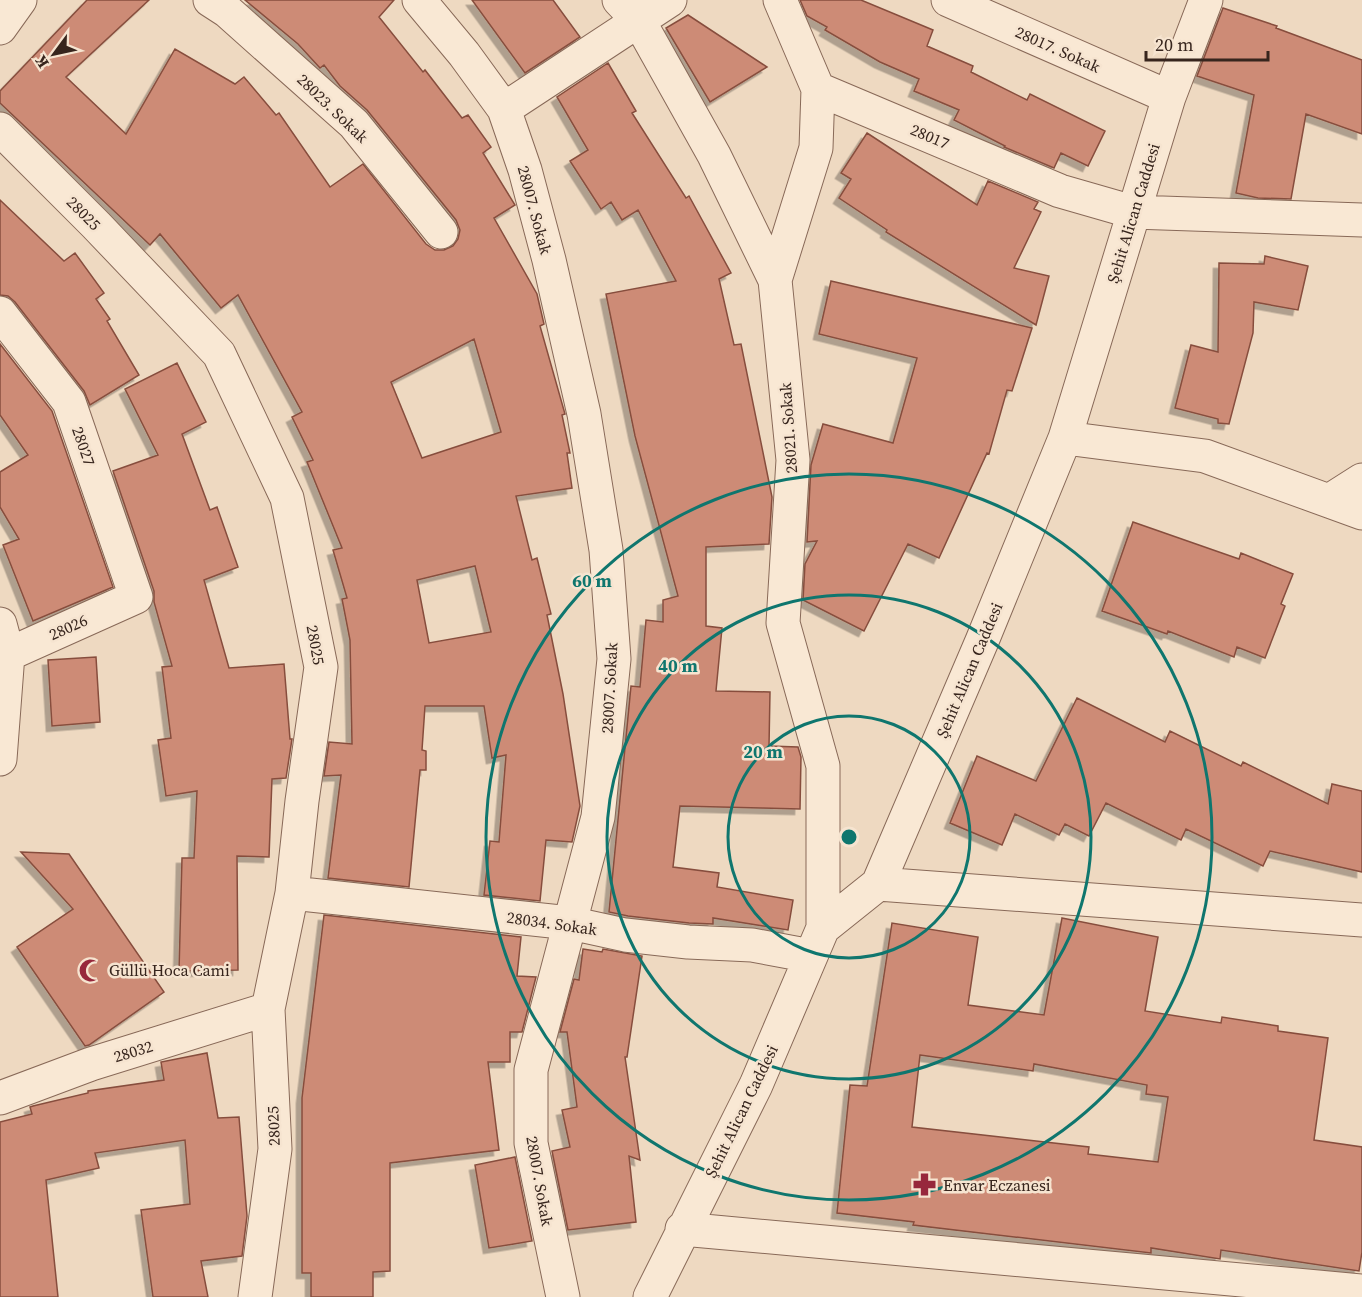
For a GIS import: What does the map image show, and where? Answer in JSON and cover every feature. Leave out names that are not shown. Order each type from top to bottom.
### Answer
[{"type":"street","points":[[0,28],[20,0]]},
{"type":"street","name":"28023. Sokak","points":[[210,0],[228,11],[354,124],[441,232]]},
{"type":"street","name":"28007. Sokak","points":[[419,0],[464,54],[504,109],[525,170],[584,414],[607,561],[614,659],[598,817],[531,1070],[531,1143],[563,1297]]},
{"type":"street","points":[[504,109],[629,11],[670,0]]},
{"type":"street","points":[[775,280],[816,148],[818,89],[780,0]]},
{"type":"street","name":"28017. Sokak","points":[[948,0],[1169,97]]},
{"type":"street","name":"Şehit Alican Caddesi","points":[[650,1297],[756,1085],[817,942],[878,884],[982,641],[1065,438],[1169,97],[1206,0]]},
{"type":"street","name":"28021. Sokak","points":[[629,11],[714,155],[775,280],[793,460],[783,623],[823,766],[817,942]]},
{"type":"street","name":"28017","points":[[818,89],[1060,191],[1133,212],[1362,220]]},
{"type":"street","name":"28025","points":[[0,129],[96,225],[219,354],[287,498],[321,667],[302,801],[292,894],[268,1009],[275,1149],[255,1297]]},
{"type":"street","name":"28027","points":[[0,314],[69,402],[136,597]]},
{"type":"street","points":[[1065,438],[1205,456],[1362,513]]},
{"type":"street","points":[[1329,501],[1362,480]]},
{"type":"street","name":"28026","points":[[3,646],[136,597]]},
{"type":"street","points":[[0,759],[3,646]]},
{"type":"street","points":[[878,884],[1362,920]]},
{"type":"street","name":"28034. Sokak","points":[[292,894],[570,923],[625,935],[688,942],[752,945],[817,942]]},
{"type":"street","name":"28032","points":[[0,1098],[91,1064],[268,1009]]},
{"type":"street","points":[[682,1230],[1362,1291]]},
{"type":"building","points":[[87,0],[149,0],[66,77],[126,134],[175,49],[235,84],[244,77],[276,115],[279,113],[330,187],[363,164],[426,244],[435,250],[444,250],[453,246],[458,239],[460,230],[456,220],[367,110],[340,86],[324,65],[320,68],[298,44],[245,0],[394,0],[379,17],[423,72],[425,70],[462,118],[468,115],[491,147],[483,153],[515,205],[494,218],[537,294],[544,324],[540,326],[565,414],[562,415],[570,453],[567,453],[572,488],[516,496],[532,560],[537,558],[551,614],[547,615],[563,694],[580,806],[572,842],[546,840],[540,901],[484,895],[490,841],[499,842],[506,755],[492,758],[484,706],[425,706],[422,750],[426,751],[426,770],[420,770],[409,887],[328,878],[341,775],[324,776],[329,742],[352,744],[350,640],[342,599],[347,598],[333,550],[342,548],[307,462],[313,460],[292,417],[302,412],[238,295],[221,308],[160,234],[150,245],[0,103],[0,91]],"holes":[[[474,339],[501,432],[422,458],[391,382]],[[475,566],[491,632],[429,643],[417,580]]]},
{"type":"building","points":[[472,0],[553,0],[580,37],[525,73]]},
{"type":"building","points":[[800,0],[861,0],[933,30],[927,46],[973,66],[971,72],[1027,100],[1030,94],[1105,131],[1088,166],[1061,153],[1054,168],[1004,147],[954,120],[959,110],[914,91],[919,79],[880,62],[825,30],[827,27],[807,16]]},
{"type":"building","points":[[1223,8],[1277,26],[1276,28],[1362,60],[1362,134],[1306,114],[1291,199],[1258,198],[1236,193],[1254,95],[1197,76]]},
{"type":"building","points":[[688,15],[767,67],[710,102],[666,28]]},
{"type":"building","points":[[608,63],[636,111],[632,113],[686,198],[689,196],[731,273],[719,279],[734,345],[741,344],[772,497],[769,544],[706,547],[706,626],[722,628],[716,691],[770,692],[769,746],[798,747],[801,757],[800,809],[680,806],[673,867],[719,873],[717,887],[793,900],[788,930],[713,918],[713,924],[689,923],[609,912],[631,686],[640,687],[646,620],[663,622],[663,600],[678,596],[635,436],[606,294],[676,281],[638,210],[622,220],[611,202],[601,209],[570,161],[588,150],[557,97]]},
{"type":"building","points":[[867,133],[977,205],[988,181],[1038,202],[1034,209],[1041,212],[1014,268],[1049,276],[1036,325],[886,232],[887,230],[839,198],[851,179],[841,173]]},
{"type":"building","points":[[0,200],[64,261],[75,253],[104,293],[96,299],[110,319],[107,321],[139,375],[90,405],[84,391],[15,302],[8,296],[0,295]]},
{"type":"building","points":[[1265,256],[1308,266],[1298,310],[1254,302],[1253,333],[1229,424],[1218,423],[1218,419],[1175,408],[1191,345],[1218,352],[1219,263],[1264,264]]},
{"type":"building","points":[[831,281],[1032,328],[1012,391],[1007,390],[989,454],[987,453],[939,558],[908,544],[864,631],[803,600],[805,564],[817,541],[807,542],[811,465],[823,424],[893,443],[917,358],[819,334]]},
{"type":"building","points":[[0,344],[52,411],[113,587],[33,621],[3,545],[19,539],[0,507],[0,472],[28,455],[0,415]]},
{"type":"building","points":[[177,363],[206,422],[182,434],[210,510],[217,507],[238,567],[204,580],[229,668],[284,664],[290,739],[292,739],[286,778],[272,779],[269,857],[237,856],[238,970],[179,971],[182,858],[194,858],[197,791],[166,796],[158,740],[171,738],[162,667],[172,666],[154,602],[154,591],[113,471],[158,455],[125,389]]},
{"type":"building","points":[[1133,522],[1239,559],[1241,553],[1293,574],[1281,604],[1285,606],[1265,658],[1237,647],[1234,657],[1168,631],[1167,634],[1102,611]]},
{"type":"building","points":[[96,657],[100,722],[52,726],[48,660]]},
{"type":"building","points":[[1077,698],[1165,742],[1170,731],[1241,766],[1243,762],[1328,804],[1332,784],[1362,791],[1362,872],[1270,851],[1263,866],[1186,829],[1181,840],[1106,803],[1089,836],[1065,824],[1059,835],[1015,814],[1002,845],[950,823],[977,756],[1036,781]]},
{"type":"building","name":"Güllü Hoca Cami","points":[[21,852],[69,854],[164,992],[89,1045],[85,1046],[17,947],[73,909]]},
{"type":"building","points":[[324,915],[521,937],[517,976],[536,977],[522,1032],[510,1032],[510,1062],[488,1062],[499,1150],[390,1163],[390,1271],[373,1272],[373,1297],[311,1297],[311,1273],[302,1273],[302,1098]]},
{"type":"building","points":[[1062,918],[1158,937],[1145,1011],[1221,1023],[1222,1017],[1278,1026],[1278,1031],[1328,1038],[1314,1140],[1362,1147],[1362,1252],[1359,1271],[1221,1250],[1220,1259],[1151,1248],[1151,1253],[913,1225],[914,1222],[837,1213],[850,1085],[867,1086],[892,923],[978,937],[968,1005],[1044,1015]],"holes":[[[920,1055],[1033,1071],[1034,1064],[1147,1085],[1146,1094],[1168,1097],[1158,1162],[1088,1154],[1089,1147],[912,1127]]]},
{"type":"building","points":[[583,949],[602,952],[603,949],[642,956],[627,1057],[625,1057],[640,1160],[629,1156],[636,1222],[568,1230],[552,1151],[570,1147],[562,1110],[577,1107],[567,1032],[560,1032],[574,979],[579,980]]},
{"type":"building","points":[[207,1053],[218,1118],[239,1117],[247,1216],[242,1256],[201,1261],[208,1297],[153,1297],[141,1210],[190,1204],[185,1140],[95,1153],[99,1168],[46,1180],[58,1297],[0,1297],[0,1122],[32,1114],[30,1107],[88,1093],[88,1091],[164,1080],[161,1062]]},
{"type":"building","points":[[515,1157],[532,1241],[489,1248],[475,1165]]},
{"type":"place","name":"Güllü Hoca Cami","points":[[91,970]]},
{"type":"place","name":"Envar Eczanesi","points":[[925,1185]]}]
